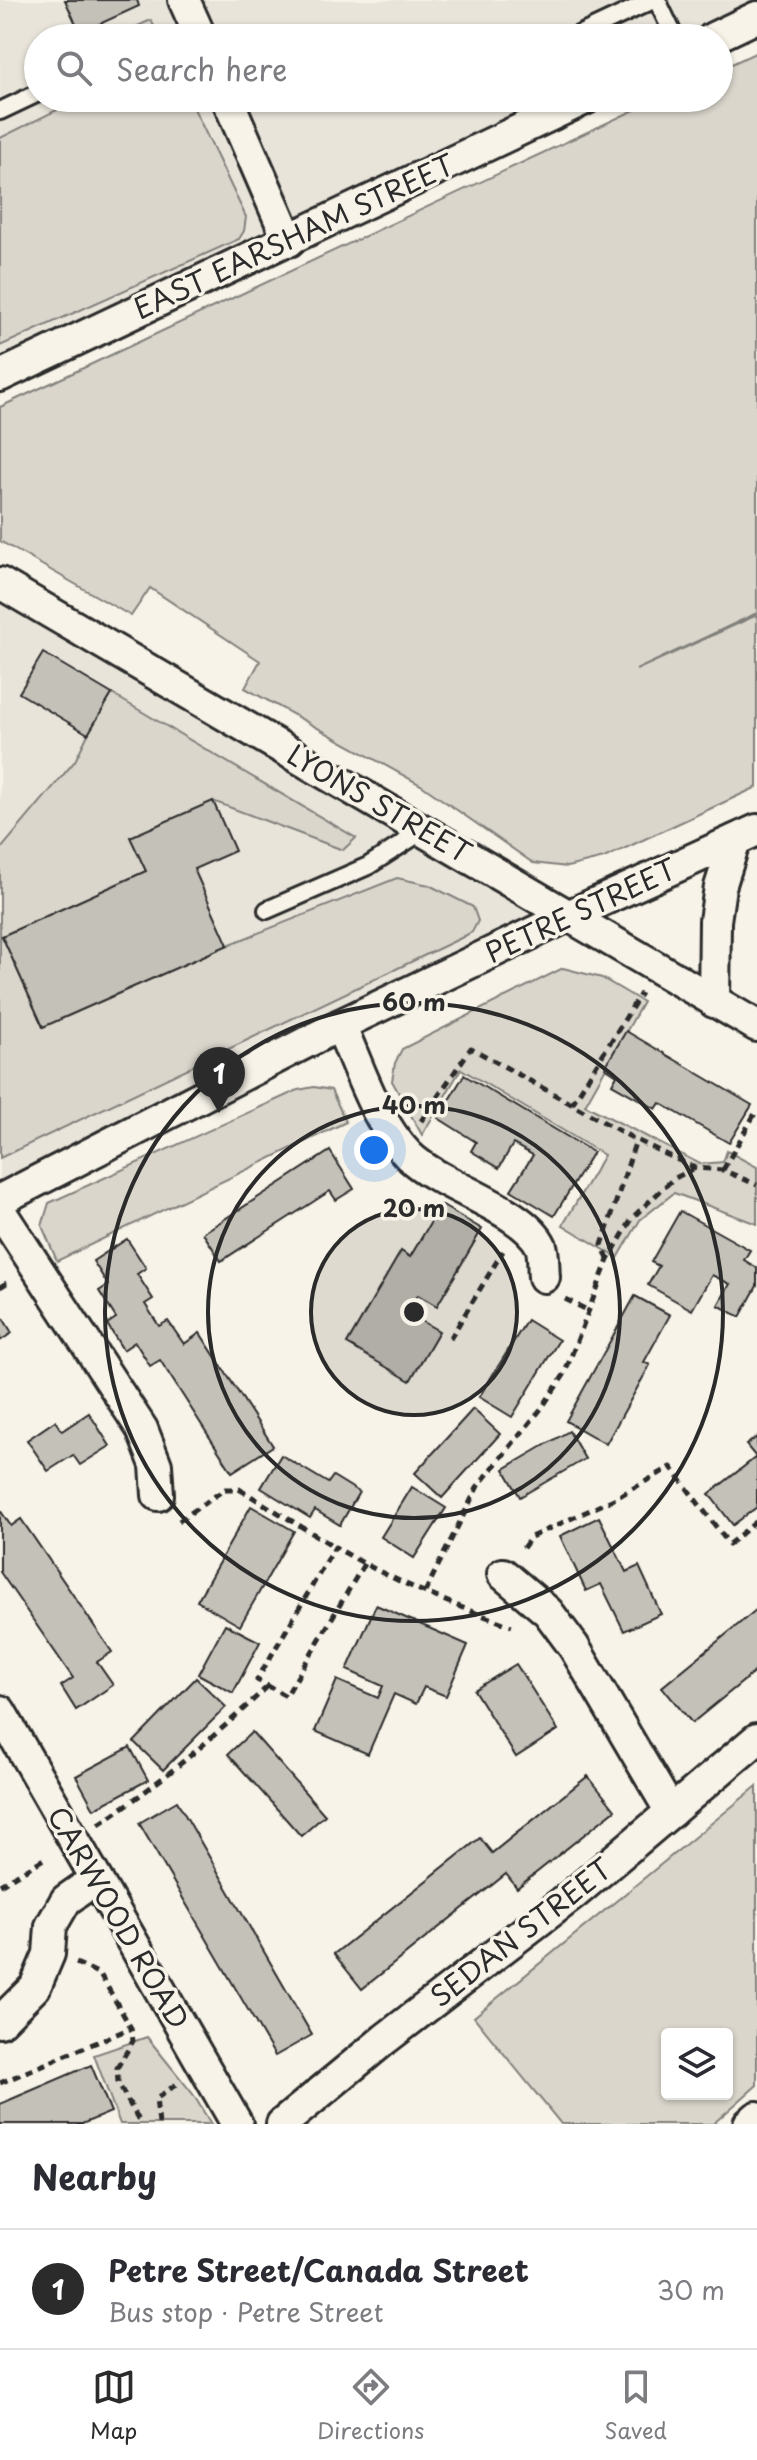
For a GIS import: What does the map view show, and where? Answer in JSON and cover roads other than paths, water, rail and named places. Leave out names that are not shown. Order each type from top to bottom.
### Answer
[{"type":"street","points":[[184,0],[195,24]]},
{"type":"street","points":[[733,28],[757,17]]},
{"type":"street","points":[[233,112],[289,241]]},
{"type":"street","name":"EAST EARSHAM STREET","points":[[0,376],[558,112]]},
{"type":"street","name":"LYONS STREET","points":[[0,583],[757,1026]]},
{"type":"street","name":"PETRE STREET","points":[[0,1200],[340,1025],[746,835]]},
{"type":"street","name":"PETRE STREET","points":[[714,1002],[715,921],[720,887],[746,835]]},
{"type":"street","points":[[340,1025],[390,1134],[434,1175],[521,1222],[541,1246],[544,1277]]},
{"type":"street","points":[[0,1211],[142,1429],[156,1465],[158,1495]]},
{"type":"street","points":[[503,1574],[548,1612],[574,1647],[671,1812]]},
{"type":"street","name":"CARWOOD ROAD","points":[[0,1711],[237,2124]]},
{"type":"street","name":"SEDAN STREET","points":[[282,2124],[385,2039],[575,1893],[757,1739]]},
{"type":"street","points":[[0,2022],[35,1987],[49,1954],[51,1926],[66,1900],[96,1879]]},
{"type":"street","points":[[749,2124],[757,2117]]},
{"type":"lane","points":[[603,24],[655,0],[668,24]]},
{"type":"lane","points":[[0,111],[24,100]]},
{"type":"lane","points":[[267,910],[368,866],[424,830]]},
{"type":"place","name":"Petre Street/Canada Street","points":[[219,1113]]}]
